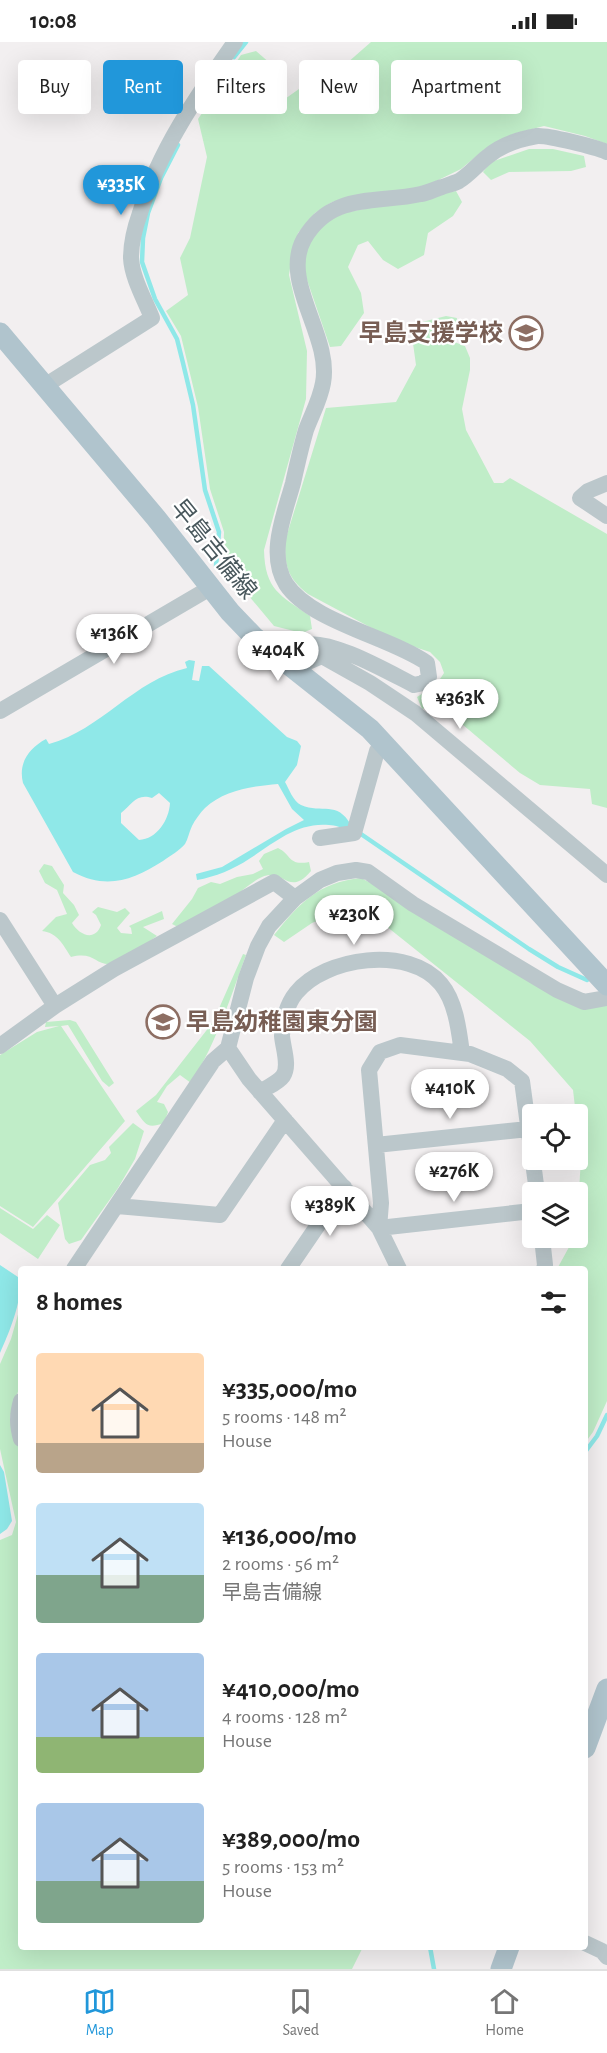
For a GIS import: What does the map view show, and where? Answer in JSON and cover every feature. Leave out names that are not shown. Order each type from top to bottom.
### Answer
[{"type":"main road","name":"早島吉備線","points":[[0,333],[156,518],[210,588],[254,637],[370,729],[607,985]]},
{"type":"main road","points":[[588,1740],[607,1689]]},
{"type":"main road","points":[[501,1969],[508,1950]]},
{"type":"street","points":[[46,385],[152,318],[131,261],[131,247],[136,225],[147,189],[178,128],[191,104],[234,42]]},
{"type":"street","points":[[285,663],[306,645],[326,645],[365,660],[414,685],[423,683],[429,677],[427,663],[419,657],[369,636],[304,602],[285,583],[280,569],[279,536],[307,429],[318,404],[324,381],[322,350],[298,274],[297,255],[304,240],[314,225],[329,211],[350,202],[422,194],[459,181],[489,155],[514,141],[540,136],[607,152]]},
{"type":"street","points":[[607,483],[580,498],[607,516]]},
{"type":"street","points":[[0,711],[210,588]]},
{"type":"street","points":[[285,663],[322,657],[370,683],[415,713],[607,875]]},
{"type":"street","points":[[320,838],[356,829],[377,751],[383,742]]},
{"type":"street","points":[[76,1266],[213,1061],[228,1048],[246,978],[258,946],[269,926],[294,898],[320,880],[337,873],[356,870],[368,872],[413,904],[557,990],[584,1002],[607,998]]},
{"type":"street","points":[[0,1046],[55,1006],[114,969],[274,882],[294,898]]},
{"type":"street","points":[[0,920],[55,1006]]},
{"type":"street","points":[[260,1092],[282,1078],[286,1069],[282,1034],[285,1014],[295,993],[315,975],[340,965],[378,960],[400,961],[425,970],[441,984],[449,999],[458,1025],[462,1053]]},
{"type":"street","points":[[379,1228],[381,1203],[369,1070],[380,1052],[400,1045],[470,1054],[507,1069],[522,1081],[525,1104]]},
{"type":"street","points":[[228,1048],[249,1079],[379,1228],[396,1266]]},
{"type":"street","points":[[117,1206],[220,1215],[285,1120]]},
{"type":"street","points":[[376,1145],[522,1130]]},
{"type":"street","points":[[290,1266],[344,1186]]},
{"type":"street","points":[[379,1228],[522,1212]]},
{"type":"street","points":[[543,1248],[545,1266]]},
{"type":"street","points":[[18,1410],[18,1430]]},
{"type":"street","points":[[588,1945],[607,1957]]},
{"type":"green space","points":[[371,42],[607,42],[607,144],[544,126],[513,134],[485,149],[461,169],[422,188],[332,202],[315,213],[298,233],[289,275],[307,351],[306,399],[264,550],[267,574],[271,583],[283,596],[310,616],[312,629],[302,633],[274,626],[223,565],[224,532],[210,489],[198,407],[181,336],[166,311],[188,295],[180,258],[190,238],[207,157],[198,119],[201,114],[287,114],[287,97],[299,89],[299,114],[379,114],[379,60],[350,60]]},
{"type":"green space","points":[[256,51],[266,60],[238,60],[241,55]]},
{"type":"green space","points":[[529,149],[553,149],[584,156],[586,167],[571,171],[509,172],[491,180],[483,172],[491,162]]},
{"type":"green space","points":[[456,191],[462,202],[453,216],[428,233],[424,255],[398,269],[383,260],[368,241],[358,245],[348,267],[361,293],[364,313],[341,346],[330,347],[305,274],[304,252],[314,234],[333,215]]},
{"type":"green space","points":[[446,316],[457,318],[456,326],[448,334],[449,340],[465,346],[470,358],[470,370],[462,409],[466,430],[494,483],[503,483],[510,478],[607,534],[607,808],[592,804],[590,789],[540,785],[520,773],[437,703],[422,709],[417,697],[436,685],[444,673],[440,662],[430,652],[396,641],[308,594],[291,577],[287,565],[285,541],[326,408],[396,402],[416,365],[411,329],[422,322]]},
{"type":"green space","points":[[278,848],[294,861],[309,862],[311,871],[297,882],[269,875],[262,877],[212,910],[178,927],[172,924],[198,888],[211,882],[220,884],[263,869],[259,861],[264,854]]},
{"type":"green space","points":[[44,864],[52,866],[64,885],[63,893],[74,905],[79,915],[72,923],[79,931],[87,935],[95,934],[101,925],[92,912],[98,907],[117,912],[125,908],[130,913],[117,928],[121,933],[132,934],[129,926],[162,911],[164,919],[143,927],[157,936],[127,957],[112,964],[102,963],[85,956],[71,957],[56,937],[42,931],[56,917],[67,914],[57,890],[45,883],[39,871]]},
{"type":"green space","points":[[361,878],[386,891],[556,997],[607,1004],[607,1401],[588,1439],[588,1266],[559,1266],[569,1248],[588,1248],[588,1182],[580,1182],[580,1170],[588,1170],[588,1104],[575,1104],[573,1090],[530,1041],[381,922],[340,911],[312,923],[284,942],[274,935],[301,904],[332,885]]},
{"type":"green space","points":[[243,954],[246,955],[228,1004],[200,1068],[191,1083],[180,1075],[167,1086],[157,1102],[164,1104],[168,1112],[164,1123],[150,1126],[136,1111],[156,1095],[213,1022]]},
{"type":"green space","points":[[70,1020],[76,1022],[114,1083],[109,1087],[102,1081],[68,1025],[61,1026],[125,1121],[33,1227],[0,1206],[0,1055],[37,1032],[59,1026],[45,1027],[46,1022]]},
{"type":"green space","points":[[133,1123],[144,1131],[135,1159],[118,1188],[81,1240],[69,1244],[65,1239],[58,1203],[90,1165],[105,1160],[111,1153],[109,1147]]},
{"type":"green space","points":[[0,1208],[33,1229],[47,1215],[60,1225],[38,1259],[0,1233]]},
{"type":"green space","points":[[18,1314],[18,1392],[10,1417],[13,1435],[18,1446],[18,1950],[362,1950],[352,1969],[0,1969],[0,1540],[12,1535],[16,1522],[0,1449],[0,1364]]},
{"type":"water","points":[[195,661],[192,680],[199,681],[202,666],[209,666],[287,737],[297,741],[301,746],[297,765],[285,782],[293,798],[301,805],[335,810],[346,817],[351,825],[348,829],[317,825],[296,830],[237,866],[217,875],[197,880],[196,874],[222,867],[304,820],[292,809],[278,784],[259,786],[230,793],[213,802],[196,819],[183,846],[163,861],[141,873],[120,880],[97,881],[73,872],[23,783],[22,769],[26,757],[46,739],[49,744],[68,737],[102,717],[150,683],[187,668],[185,662]],"holes":[[[159,793],[170,803],[161,828],[145,839],[139,840],[121,823],[121,813],[138,798],[152,798]]]},
{"type":"water","points":[[0,1265],[18,1277],[18,1302],[0,1353]]},
{"type":"water","points":[[0,1465],[4,1472],[12,1521],[0,1534]]},
{"type":"waterway","points":[[234,57],[246,42]]},
{"type":"waterway","points":[[178,145],[161,178],[148,213],[143,238],[142,262],[155,299],[177,339],[183,363],[193,405],[205,490],[219,532],[216,566]]},
{"type":"waterway","points":[[358,832],[529,949],[558,967],[587,980]]},
{"type":"waterway","points":[[588,1448],[597,1436],[607,1415]]},
{"type":"waterway","points":[[431,1950],[434,1969]]},
{"type":"place","name":"早島支援学校","points":[[526,333]]},
{"type":"place","name":"早島幼稚園東分園","points":[[163,1022]]}]
